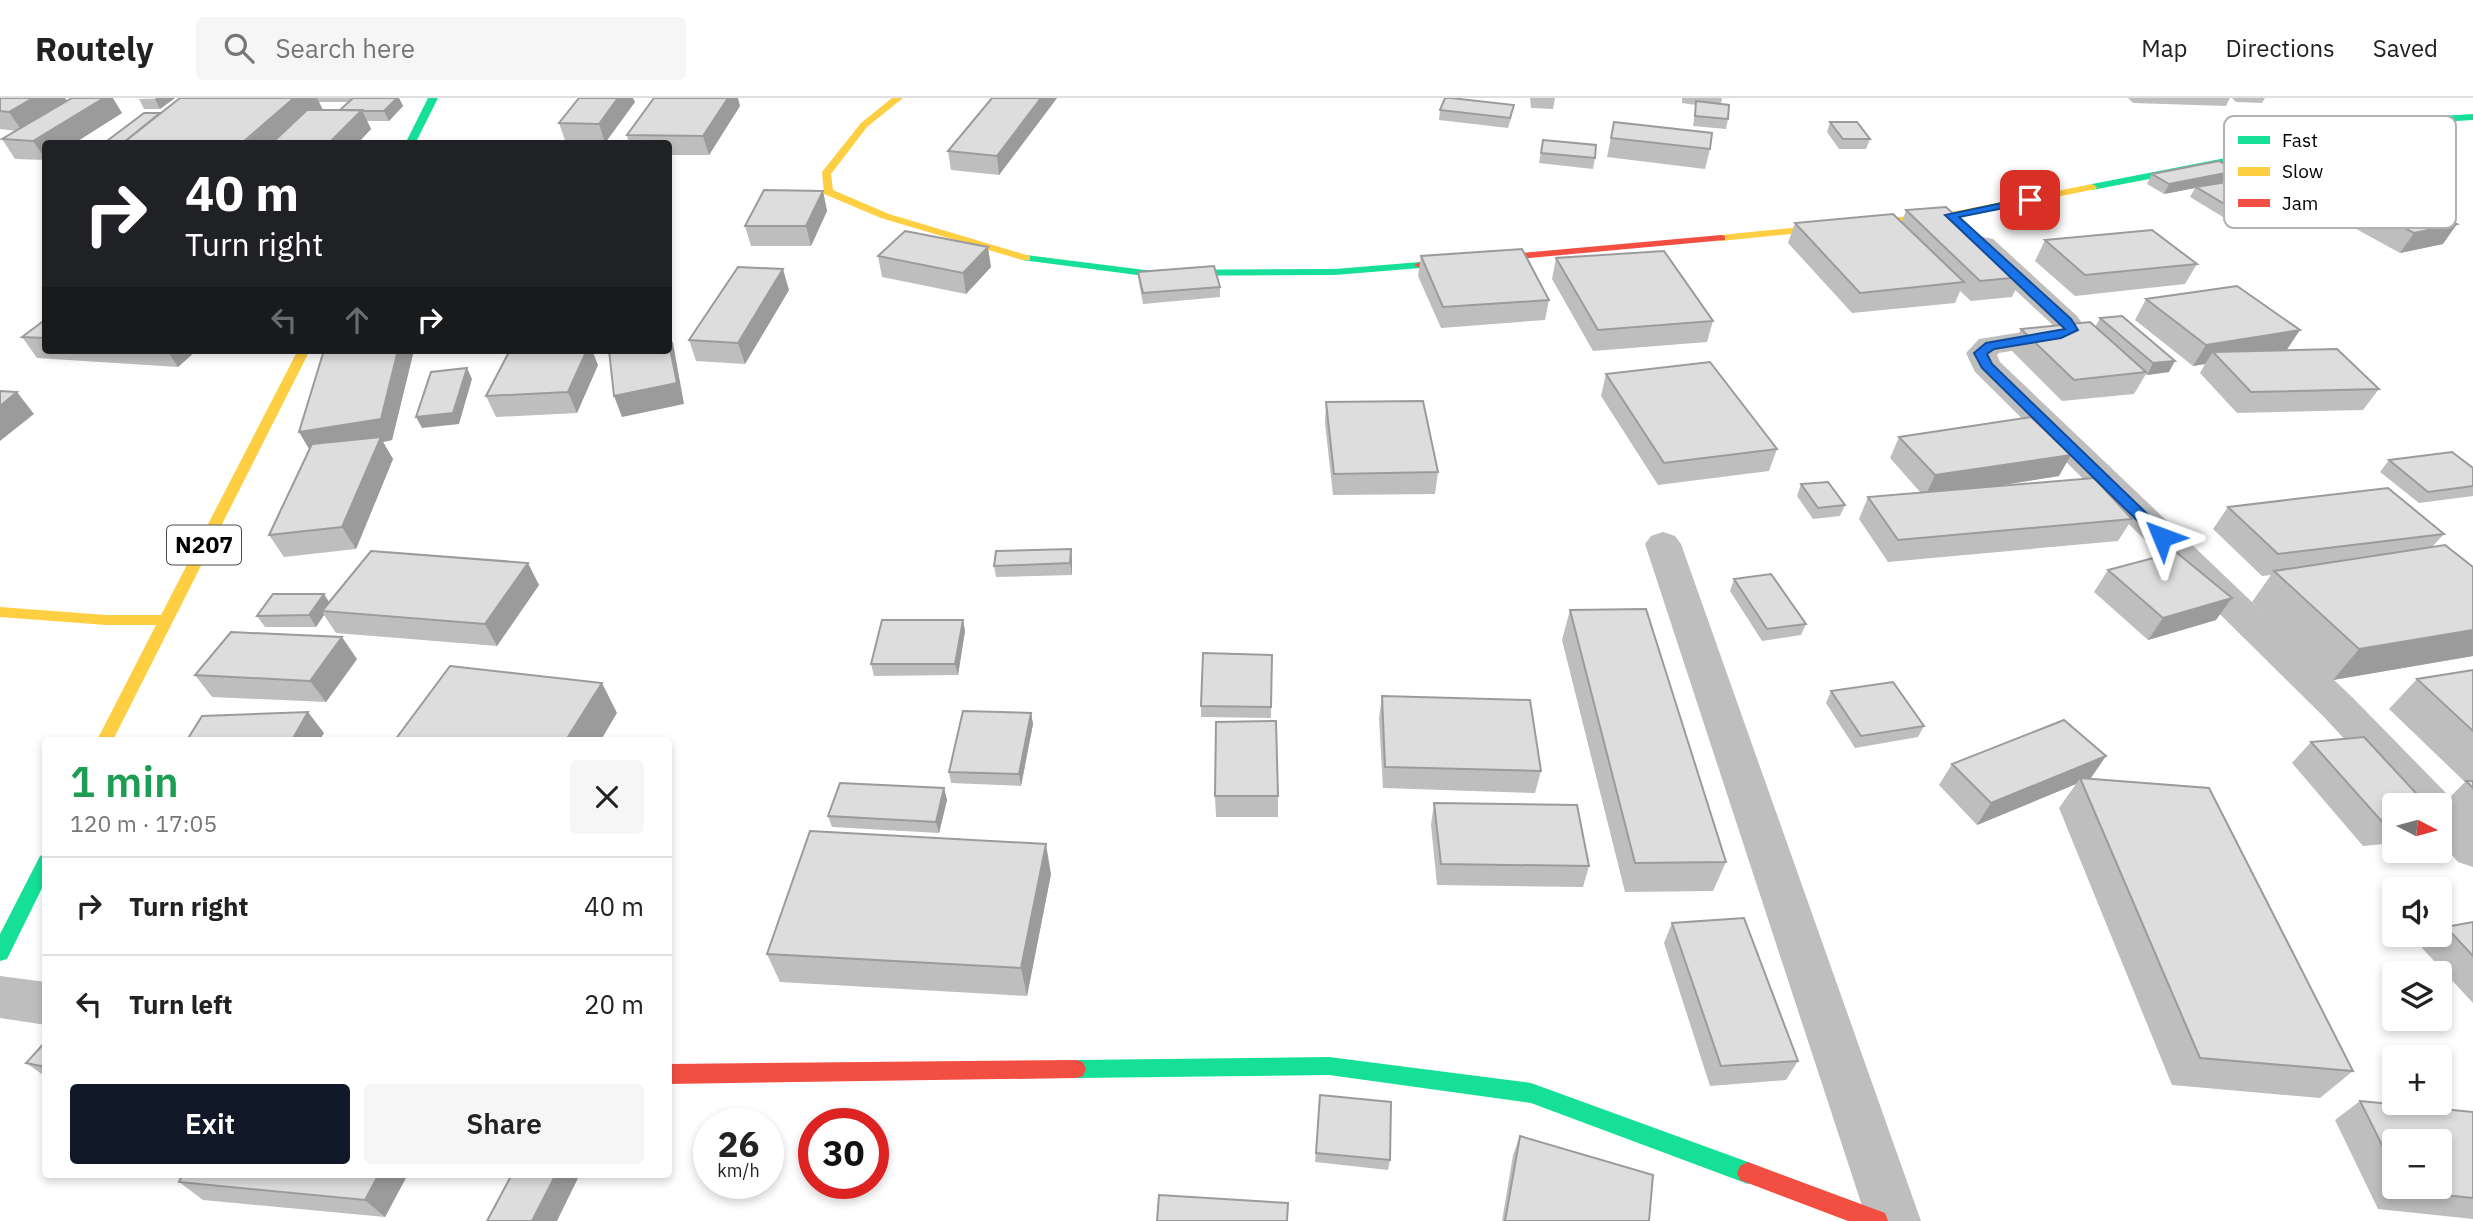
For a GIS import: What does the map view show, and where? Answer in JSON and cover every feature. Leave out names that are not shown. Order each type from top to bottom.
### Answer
[{"type":"main road","points":[[412,140],[433,98]]},
{"type":"main road","points":[[898,98],[864,125],[826,174],[828,192],[897,220],[1034,260],[1144,273],[1335,272],[1560,254],[1951,215],[2224,162]]},
{"type":"main road","name":"N207","points":[[106,737],[302,354]]},
{"type":"main road","points":[[0,612],[106,620],[165,620]]},
{"type":"main road","points":[[0,953],[42,869]]},
{"type":"main road","points":[[672,1074],[1329,1066],[1531,1093],[1877,1221]]},
{"type":"street","points":[[1951,215],[2067,322],[2072,330],[2061,335],[1990,345],[1981,353],[1986,366],[2339,708],[2420,793]]},
{"type":"street","points":[[1663,544],[1894,1221]]},
{"type":"street","points":[[2452,827],[2473,849]]},
{"type":"street","points":[[0,997],[42,1003]]},
{"type":"building","points":[[0,98],[33,98],[9,112],[0,111]]},
{"type":"building","points":[[72,98],[104,98],[33,141],[2,139]]},
{"type":"building","points":[[180,98],[294,98],[245,140],[127,140]]},
{"type":"building","points":[[353,98],[397,98],[384,111],[340,110]]},
{"type":"building","points":[[579,98],[618,98],[599,124],[559,123]]},
{"type":"building","points":[[654,98],[728,98],[703,136],[627,135]]},
{"type":"building","points":[[992,98],[1041,98],[997,156],[948,151]]},
{"type":"building","points":[[1445,98],[1514,105],[1510,118],[1440,110]]},
{"type":"building","points":[[1696,101],[1729,105],[1728,119],[1695,116]]},
{"type":"building","points":[[307,110],[362,110],[332,140],[275,140]]},
{"type":"building","points":[[144,113],[160,113],[127,140],[108,140]]},
{"type":"building","points":[[1614,122],[1712,133],[1710,149],[1611,138]]},
{"type":"building","points":[[1830,122],[1857,122],[1870,139],[1843,139]]},
{"type":"building","points":[[1543,140],[1596,145],[1595,158],[1541,153]]},
{"type":"building","points":[[2219,161],[2224,164],[2224,173],[2169,184],[2152,174]]},
{"type":"building","points":[[2224,182],[2224,204],[2196,187]]},
{"type":"building","points":[[764,190],[823,191],[806,226],[745,226]]},
{"type":"building","points":[[1946,207],[2022,277],[1980,281],[1906,210]]},
{"type":"building","points":[[1893,214],[1964,282],[1860,293],[1795,223]]},
{"type":"building","points":[[2405,228],[2438,228],[2414,233]]},
{"type":"building","points":[[2152,230],[2197,264],[2085,275],[2045,240]]},
{"type":"building","points":[[905,231],[988,247],[963,273],[878,256]]},
{"type":"building","points":[[1522,249],[1549,300],[1443,307],[1421,256]]},
{"type":"building","points":[[1664,251],[1713,321],[1598,330],[1556,258]]},
{"type":"building","points":[[1214,266],[1220,287],[1143,293],[1138,272]]},
{"type":"building","points":[[738,267],[783,269],[738,343],[689,340]]},
{"type":"building","points":[[2237,286],[2300,330],[2206,345],[2146,299]]},
{"type":"building","points":[[2122,316],[2175,361],[2153,363],[2100,318]]},
{"type":"building","points":[[42,322],[42,338],[22,337]]},
{"type":"building","points":[[2090,322],[2146,372],[2074,380],[2021,329]]},
{"type":"building","points":[[2337,349],[2379,389],[2251,392],[2213,352]]},
{"type":"building","points":[[323,354],[397,354],[381,419],[299,432]]},
{"type":"building","points":[[508,354],[585,354],[568,392],[486,396]]},
{"type":"building","points":[[609,354],[671,354],[677,383],[614,396]]},
{"type":"building","points":[[1710,362],[1777,449],[1664,463],[1606,374]]},
{"type":"building","points":[[467,368],[453,413],[416,417],[431,372]]},
{"type":"building","points":[[0,391],[17,392],[0,406]]},
{"type":"building","points":[[1423,401],[1438,472],[1334,474],[1326,402]]},
{"type":"building","points":[[2031,417],[2071,455],[1935,475],[1899,437]]},
{"type":"building","points":[[381,437],[342,527],[269,535],[312,444]]},
{"type":"building","points":[[2452,452],[2473,468],[2473,486],[2428,492],[2389,460]]},
{"type":"building","points":[[2094,478],[2132,519],[1898,540],[1868,497]]},
{"type":"building","points":[[1828,482],[1845,505],[1818,508],[1801,484]]},
{"type":"building","points":[[2388,488],[2444,534],[2278,554],[2228,507]]},
{"type":"building","points":[[2445,545],[2473,567],[2473,630],[2359,649],[2274,571]]},
{"type":"building","points":[[1071,549],[1070,563],[994,566],[996,551]]},
{"type":"building","points":[[371,551],[528,563],[485,624],[322,611]]},
{"type":"building","points":[[2176,552],[2232,598],[2163,618],[2108,570]]},
{"type":"building","points":[[1771,574],[1806,624],[1767,629],[1734,579]]},
{"type":"building","points":[[273,594],[324,594],[309,615],[257,616]]},
{"type":"building","points":[[1646,609],[1726,862],[1635,863],[1570,610]]},
{"type":"building","points":[[882,620],[963,620],[955,664],[871,664]]},
{"type":"building","points":[[231,632],[342,637],[310,681],[195,675]]},
{"type":"building","points":[[1203,653],[1272,655],[1271,707],[1201,706]]},
{"type":"building","points":[[450,666],[602,683],[568,737],[397,737]]},
{"type":"building","points":[[2473,670],[2473,731],[2417,679]]},
{"type":"building","points":[[1893,682],[1924,726],[1861,736],[1831,691]]},
{"type":"building","points":[[1382,696],[1530,700],[1541,771],[1385,767]]},
{"type":"building","points":[[963,711],[1031,713],[1019,774],[949,772]]},
{"type":"building","points":[[308,712],[294,737],[189,737],[202,716]]},
{"type":"building","points":[[2064,720],[2106,756],[1991,803],[1952,764]]},
{"type":"building","points":[[1276,721],[1278,796],[1215,796],[1216,722]]},
{"type":"building","points":[[2364,737],[2416,793],[2382,793],[2382,822],[2311,742]]},
{"type":"building","points":[[2080,778],[2209,788],[2353,1071],[2200,1058]]},
{"type":"building","points":[[840,783],[944,788],[936,822],[828,816]]},
{"type":"building","points":[[1434,803],[1577,805],[1589,866],[1441,864]]},
{"type":"building","points":[[810,831],[1046,844],[1021,968],[767,954]]},
{"type":"building","points":[[1744,918],[1798,1061],[1721,1066],[1672,923]]},
{"type":"building","points":[[2473,922],[2473,956],[2452,933],[2452,926]]},
{"type":"building","points":[[42,1045],[42,1066],[26,1063]]},
{"type":"building","points":[[1320,1095],[1391,1102],[1390,1160],[1316,1153]]},
{"type":"building","points":[[2360,1101],[2382,1103],[2382,1115],[2452,1115],[2452,1110],[2473,1112],[2473,1198],[2452,1196],[2452,1129],[2382,1129],[2382,1145]]},
{"type":"building","points":[[1520,1136],[1653,1175],[1649,1221],[1505,1221]]},
{"type":"building","points":[[181,1178],[377,1178],[365,1200],[179,1182]]},
{"type":"building","points":[[510,1178],[554,1178],[532,1221],[487,1221]]},
{"type":"building","points":[[1159,1195],[1288,1203],[1287,1221],[1157,1221]]},
{"type":"traffic: fast","points":[[412,140],[433,98]]},
{"type":"traffic: fast","points":[[2456,118],[2473,117]]},
{"type":"traffic: fast","points":[[2092,187],[2224,162]]},
{"type":"traffic: fast","points":[[1026,258],[1145,273],[1335,272],[1420,265]]},
{"type":"traffic: fast","points":[[0,953],[42,869]]},
{"type":"traffic: fast","points":[[1076,1069],[1329,1066],[1531,1093],[1748,1173]]},
{"type":"traffic: slow","points":[[898,98],[864,125],[826,174],[828,192],[885,216],[1026,258]]},
{"type":"traffic: slow","points":[[1721,238],[1951,215],[2092,187]]},
{"type":"traffic: slow","points":[[107,737],[302,354]]},
{"type":"traffic: slow","points":[[0,612],[106,620],[165,620]]},
{"type":"traffic: jam","points":[[1420,265],[1721,238]]},
{"type":"traffic: jam","points":[[672,1074],[1076,1069]]},
{"type":"traffic: jam","points":[[1748,1173],[1877,1221]]},
{"type":"route","points":[[2030,200],[1951,215],[2067,322],[2072,330],[2061,335],[1990,345],[1981,353],[1986,366],[2162,537]]}]
